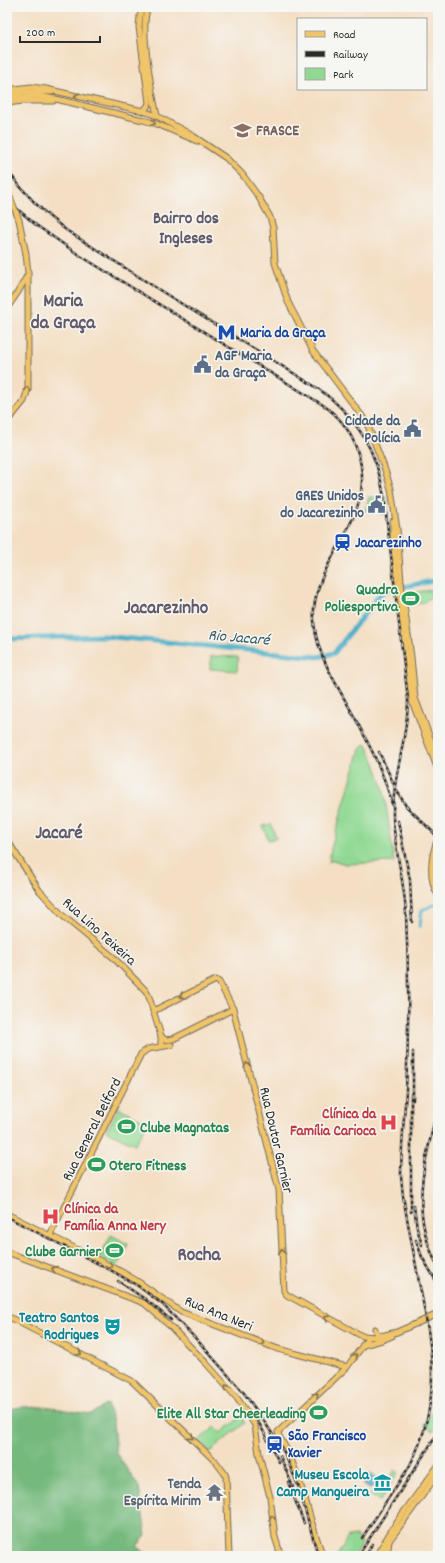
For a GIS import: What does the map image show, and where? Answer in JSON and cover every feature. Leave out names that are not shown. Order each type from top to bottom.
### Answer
[{"type":"main road","points":[[142,111],[149,103],[139,27],[143,7]]},
{"type":"main road","points":[[148,7],[144,17],[144,35],[157,116]]},
{"type":"main road","points":[[7,90],[31,88],[46,89],[93,99],[157,116],[193,136],[226,158],[246,179],[268,211],[273,228],[275,263],[285,295],[313,351],[368,426],[388,479],[397,529],[399,584],[415,698],[438,758]]},
{"type":"main road","points":[[7,94],[60,92]]},
{"type":"main road","points":[[7,98],[26,94],[115,113],[157,124],[205,144]]},
{"type":"main road","points":[[91,108],[95,103],[93,99]]},
{"type":"main road","points":[[7,103],[62,101]]},
{"type":"main road","points":[[115,113],[138,116],[149,113],[153,107],[154,101]]},
{"type":"main road","points":[[7,189],[19,220],[26,254],[28,273],[28,388],[24,401],[10,415]]},
{"type":"main road","points":[[9,306],[28,273]]},
{"type":"main road","points":[[401,596],[412,701],[438,770]]},
{"type":"main road","points":[[437,894],[432,879],[432,866],[434,847],[438,838]]},
{"type":"main road","name":"Rua Lino Teixeira","points":[[7,840],[39,890],[63,916],[97,942],[138,982],[148,994],[161,1036],[162,1046]]},
{"type":"main road","name":"Rua Doutor Garnier","points":[[153,1011],[214,980],[219,982],[233,1009],[279,1190],[284,1291],[291,1298],[362,1336]]},
{"type":"main road","points":[[161,1036],[164,1040],[168,1040],[179,1036],[233,1009]]},
{"type":"main road","points":[[162,1046],[171,1045]]},
{"type":"main road","name":"Rua General Belford","points":[[50,1235],[141,1054],[148,1049],[162,1046]]},
{"type":"main road","name":"Rua Ana Neri","points":[[7,1214],[123,1273],[180,1312],[278,1349],[347,1367]]},
{"type":"main road","points":[[7,1252],[144,1303],[171,1327],[219,1378],[249,1415],[256,1430],[259,1454],[270,1497],[275,1537],[281,1556]]},
{"type":"main road","points":[[363,1345],[362,1336],[381,1336],[399,1331],[438,1314]]},
{"type":"main road","points":[[7,1316],[132,1382],[216,1462],[226,1477],[229,1556]]},
{"type":"main road","points":[[374,1329],[376,1333],[381,1336]]},
{"type":"main road","points":[[363,1345],[382,1340],[399,1331]]},
{"type":"main road","points":[[322,1554],[299,1478],[278,1432],[347,1367],[369,1337]]},
{"type":"main road","points":[[383,1556],[389,1541],[437,1471]]},
{"type":"main road","points":[[377,1556],[398,1520],[432,1478]]},
{"type":"main road","points":[[387,1556],[389,1541]]},
{"type":"green space","name":"GRES Unidos do Jacarezinho","points":[[369,497],[387,497],[389,515],[365,511]]},
{"type":"green space","points":[[431,590],[432,596],[423,603],[408,605],[407,593]]},
{"type":"green space","points":[[211,656],[238,657],[237,671],[210,669]]},
{"type":"green space","points":[[365,744],[367,745],[375,763],[384,790],[394,862],[345,864],[333,860],[329,862],[331,848],[360,749]]},
{"type":"green space","points":[[271,824],[276,838],[268,840],[263,826]]},
{"type":"green space","name":"Clube Magnatas","points":[[119,1108],[148,1122],[135,1144],[106,1131]]},
{"type":"green space","name":"Clube Garnier","points":[[111,1235],[128,1244],[117,1267],[99,1258]]},
{"type":"green space","points":[[107,1404],[113,1422],[116,1453],[139,1487],[146,1536],[137,1546],[149,1556],[7,1556],[7,1410],[38,1407],[91,1414]]},
{"type":"green space","points":[[434,1410],[438,1412],[438,1423],[433,1431],[424,1425]]},
{"type":"green space","points":[[241,1417],[245,1423],[210,1452],[199,1440],[215,1427],[221,1433]]},
{"type":"green space","points":[[395,1470],[398,1472],[380,1501],[370,1495],[373,1491],[379,1494]]},
{"type":"green space","points":[[356,1536],[361,1541],[361,1544],[354,1556],[337,1556],[348,1537]]},
{"type":"water","points":[[370,1473],[376,1477],[374,1481],[376,1482],[373,1488],[371,1486],[370,1489],[363,1485]]},
{"type":"waterway","name":"Rio Jacaré","points":[[7,639],[103,636],[318,657],[334,653],[380,594],[387,590],[438,580]]},
{"type":"waterway","points":[[419,926],[422,910],[438,903]]},
{"type":"railway","points":[[7,170],[34,202],[49,217],[66,230],[319,389],[344,411],[363,436],[376,464],[381,480],[408,699],[406,729],[393,801],[395,841],[404,890],[408,959],[408,1047],[401,1176],[403,1196],[428,1331],[432,1376],[431,1398],[427,1420],[420,1443],[409,1467],[362,1538]]},
{"type":"railway","points":[[7,200],[36,225],[79,255],[323,405],[339,419],[348,431],[357,450],[362,473],[361,495],[355,514],[326,569],[318,588],[314,609],[314,624],[321,652],[327,666],[371,749],[385,781],[392,804]]},
{"type":"railway","points":[[379,752],[397,791],[406,806],[438,837]]},
{"type":"railway","points":[[398,821],[410,880],[412,922]]},
{"type":"railway","points":[[413,1052],[413,1100]]},
{"type":"railway","points":[[411,1094],[411,1212]]},
{"type":"railway","points":[[438,1106],[424,1167],[421,1206],[429,1246],[438,1267]]},
{"type":"railway","points":[[414,1206],[417,1228],[422,1245]]},
{"type":"railway","points":[[7,1217],[138,1286],[162,1304],[198,1341],[244,1393],[284,1452],[299,1488],[318,1556]]},
{"type":"railway","points":[[416,1240],[422,1257],[438,1284]]},
{"type":"railway","points":[[118,1281],[145,1299],[171,1320]]},
{"type":"railway","points":[[258,1421],[279,1462]]},
{"type":"railway","points":[[358,1556],[438,1433]]},
{"type":"railway","points":[[280,1456],[293,1487]]},
{"type":"railway","points":[[288,1482],[304,1523]]},
{"type":"railway","points":[[366,1556],[372,1544]]},
{"type":"place","name":"FRASCE","points":[[243,130]]},
{"type":"place","name":"Maria da Graça","points":[[227,332]]},
{"type":"place","name":"AGF Maria da Graça","points":[[202,364]]},
{"type":"place","name":"Cidade da Polícia","points":[[413,429]]},
{"type":"place","name":"GRES Unidos do Jacarezinho","points":[[377,504]]},
{"type":"place","name":"Jacarezinho","points":[[342,542]]},
{"type":"place","name":"Quadra Poliesportiva","points":[[411,598]]},
{"type":"place","name":"Clínica da Família Carioca","points":[[389,1122]]},
{"type":"place","name":"Clube Magnatas","points":[[127,1127]]},
{"type":"place","name":"Otero Fitness","points":[[96,1165]]},
{"type":"place","name":"Clínica da Família Anna Nery","points":[[51,1217]]},
{"type":"place","name":"Clube Garnier","points":[[114,1251]]},
{"type":"place","name":"Teatro Santos Rodrigues","points":[[112,1326]]},
{"type":"place","name":"Elite All Star Cheerleading","points":[[319,1413]]},
{"type":"place","name":"São Francisco Xavier","points":[[275,1444]]},
{"type":"place","name":"Museu Escola Camp Mangueira","points":[[382,1483]]},
{"type":"place","name":"Tenda Espírita Mirim","points":[[214,1492]]},
{"type":"district","name":"Bairro dos Ingleses","points":[[186,227]]},
{"type":"district","name":"Maria da Graça","points":[[63,310]]},
{"type":"district","name":"Jacarezinho","points":[[166,606]]},
{"type":"district","name":"Jacaré","points":[[59,831]]},
{"type":"district","name":"Rocha","points":[[199,1253]]}]
